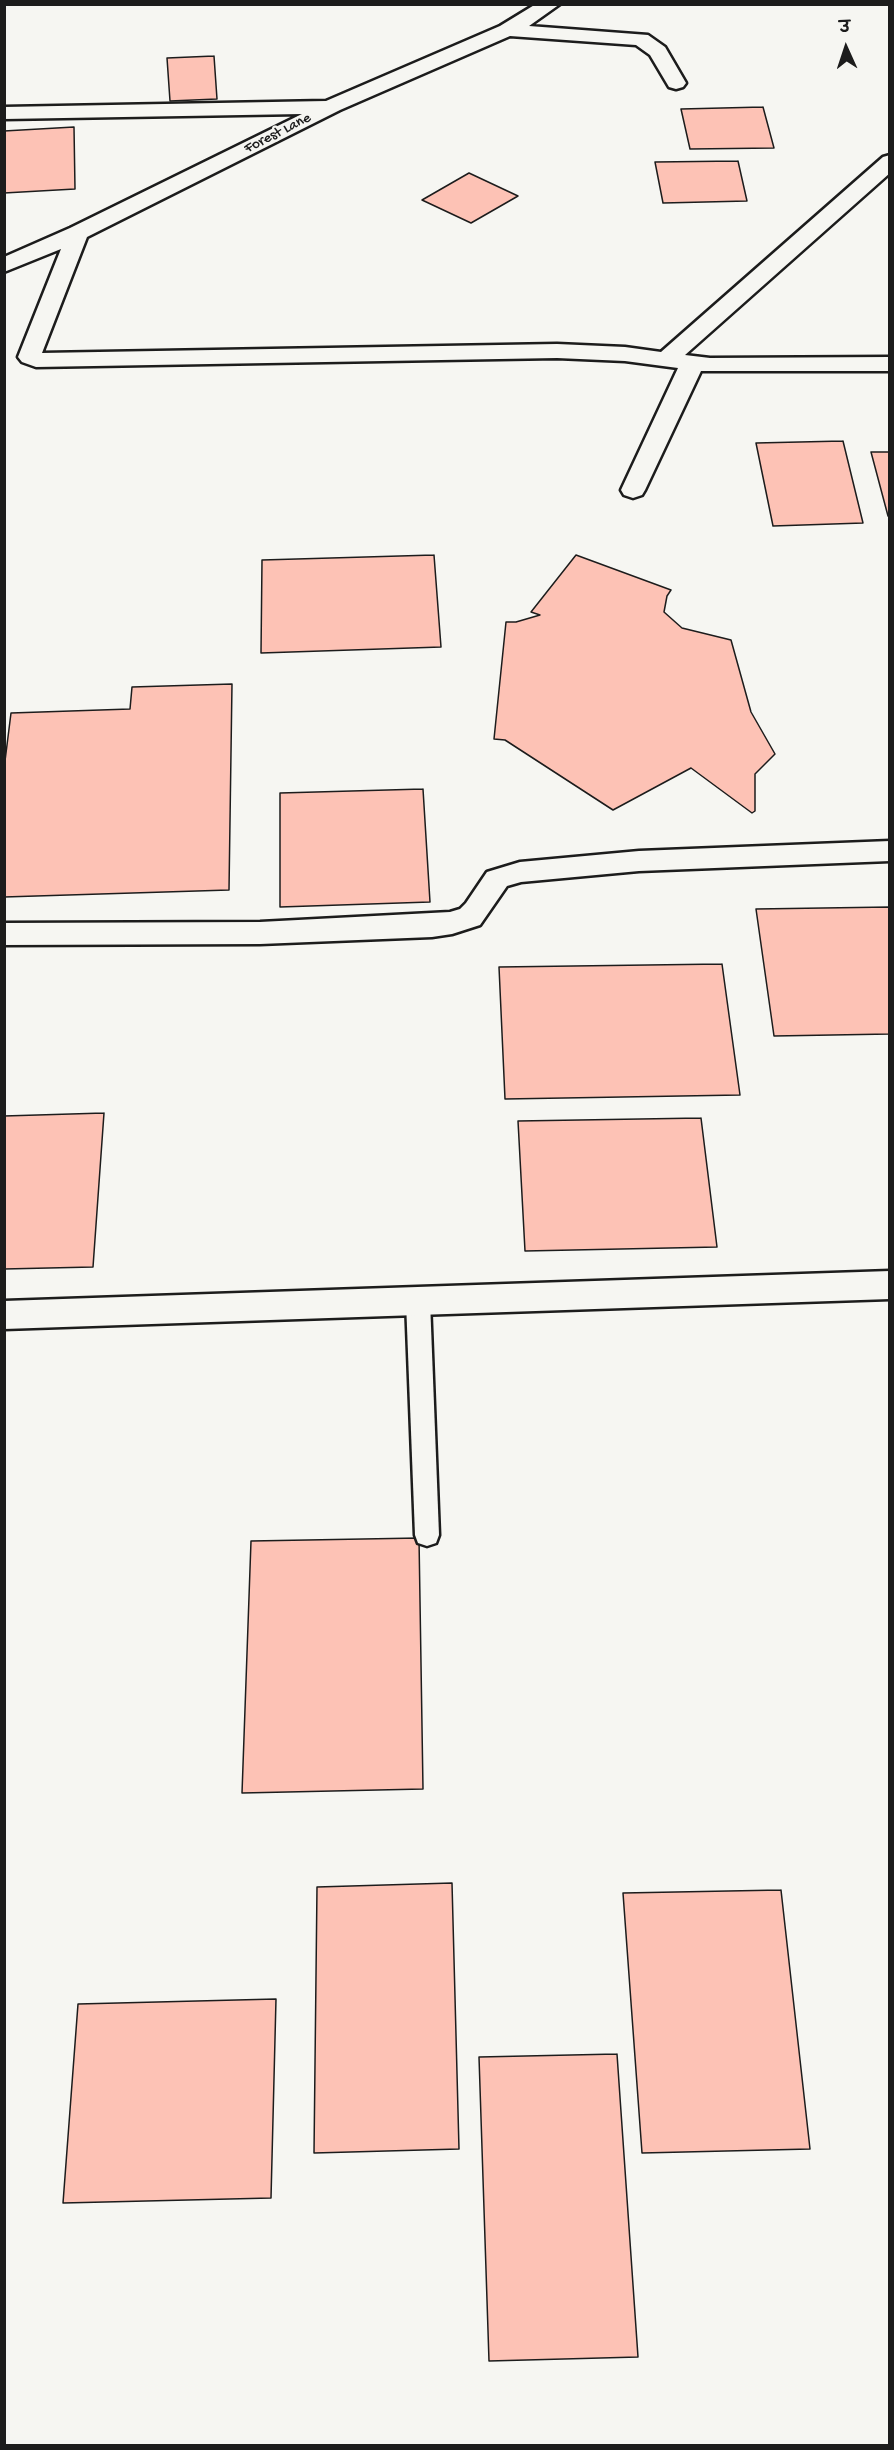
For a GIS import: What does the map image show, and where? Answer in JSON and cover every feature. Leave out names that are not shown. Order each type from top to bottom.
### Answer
[{"type":"street","name":"Forest Lane","points":[[4,265],[78,233],[333,106],[507,30],[543,6]]},
{"type":"street","points":[[507,30],[641,39],[658,51],[676,83]]},
{"type":"street","points":[[4,113],[333,106]]},
{"type":"street","points":[[665,360],[890,161]]},
{"type":"street","points":[[78,233],[30,353],[32,359],[58,361],[538,351],[600,352],[692,364],[890,364]]},
{"type":"street","points":[[633,490],[692,364]]},
{"type":"street","points":[[4,934],[260,933],[432,926],[470,917],[477,911],[497,879],[520,872],[639,861],[890,851]]},
{"type":"street","points":[[4,1315],[890,1285]]},
{"type":"lane","points":[[418,1300],[427,1536]]},
{"type":"building","points":[[214,56],[217,99],[170,101],[167,58]]},
{"type":"building","points":[[763,107],[774,148],[690,149],[681,109]]},
{"type":"building","points":[[74,127],[75,189],[4,193],[4,131]]},
{"type":"building","points":[[738,161],[747,201],[663,203],[655,162]]},
{"type":"building","points":[[469,173],[518,196],[471,223],[422,200]]},
{"type":"building","points":[[843,441],[863,523],[773,526],[756,443]]},
{"type":"building","points":[[871,452],[890,452],[890,516],[888,516]]},
{"type":"building","points":[[434,555],[441,647],[261,653],[262,560]]},
{"type":"building","points":[[576,555],[671,590],[667,596],[664,612],[682,628],[731,640],[751,712],[775,754],[755,774],[755,811],[752,813],[691,768],[613,810],[505,740],[494,739],[506,622],[516,622],[540,615],[531,612]]},
{"type":"building","points":[[232,684],[229,890],[4,897],[4,769],[11,713],[130,709],[132,687]]},
{"type":"building","points":[[423,789],[430,902],[280,907],[280,793]]},
{"type":"building","points":[[890,907],[890,1034],[774,1036],[756,909]]},
{"type":"building","points":[[722,964],[740,1095],[505,1099],[499,967]]},
{"type":"building","points":[[104,1113],[93,1267],[4,1269],[4,1116]]},
{"type":"building","points":[[701,1118],[717,1247],[525,1251],[518,1121]]},
{"type":"building","points":[[419,1538],[423,1789],[242,1793],[251,1541]]},
{"type":"building","points":[[452,1883],[459,2149],[314,2153],[317,1887]]},
{"type":"building","points":[[781,1890],[810,2149],[642,2153],[623,1893]]},
{"type":"building","points":[[276,1999],[271,2198],[63,2203],[78,2004]]},
{"type":"building","points":[[617,2054],[638,2357],[489,2361],[479,2057]]}]
